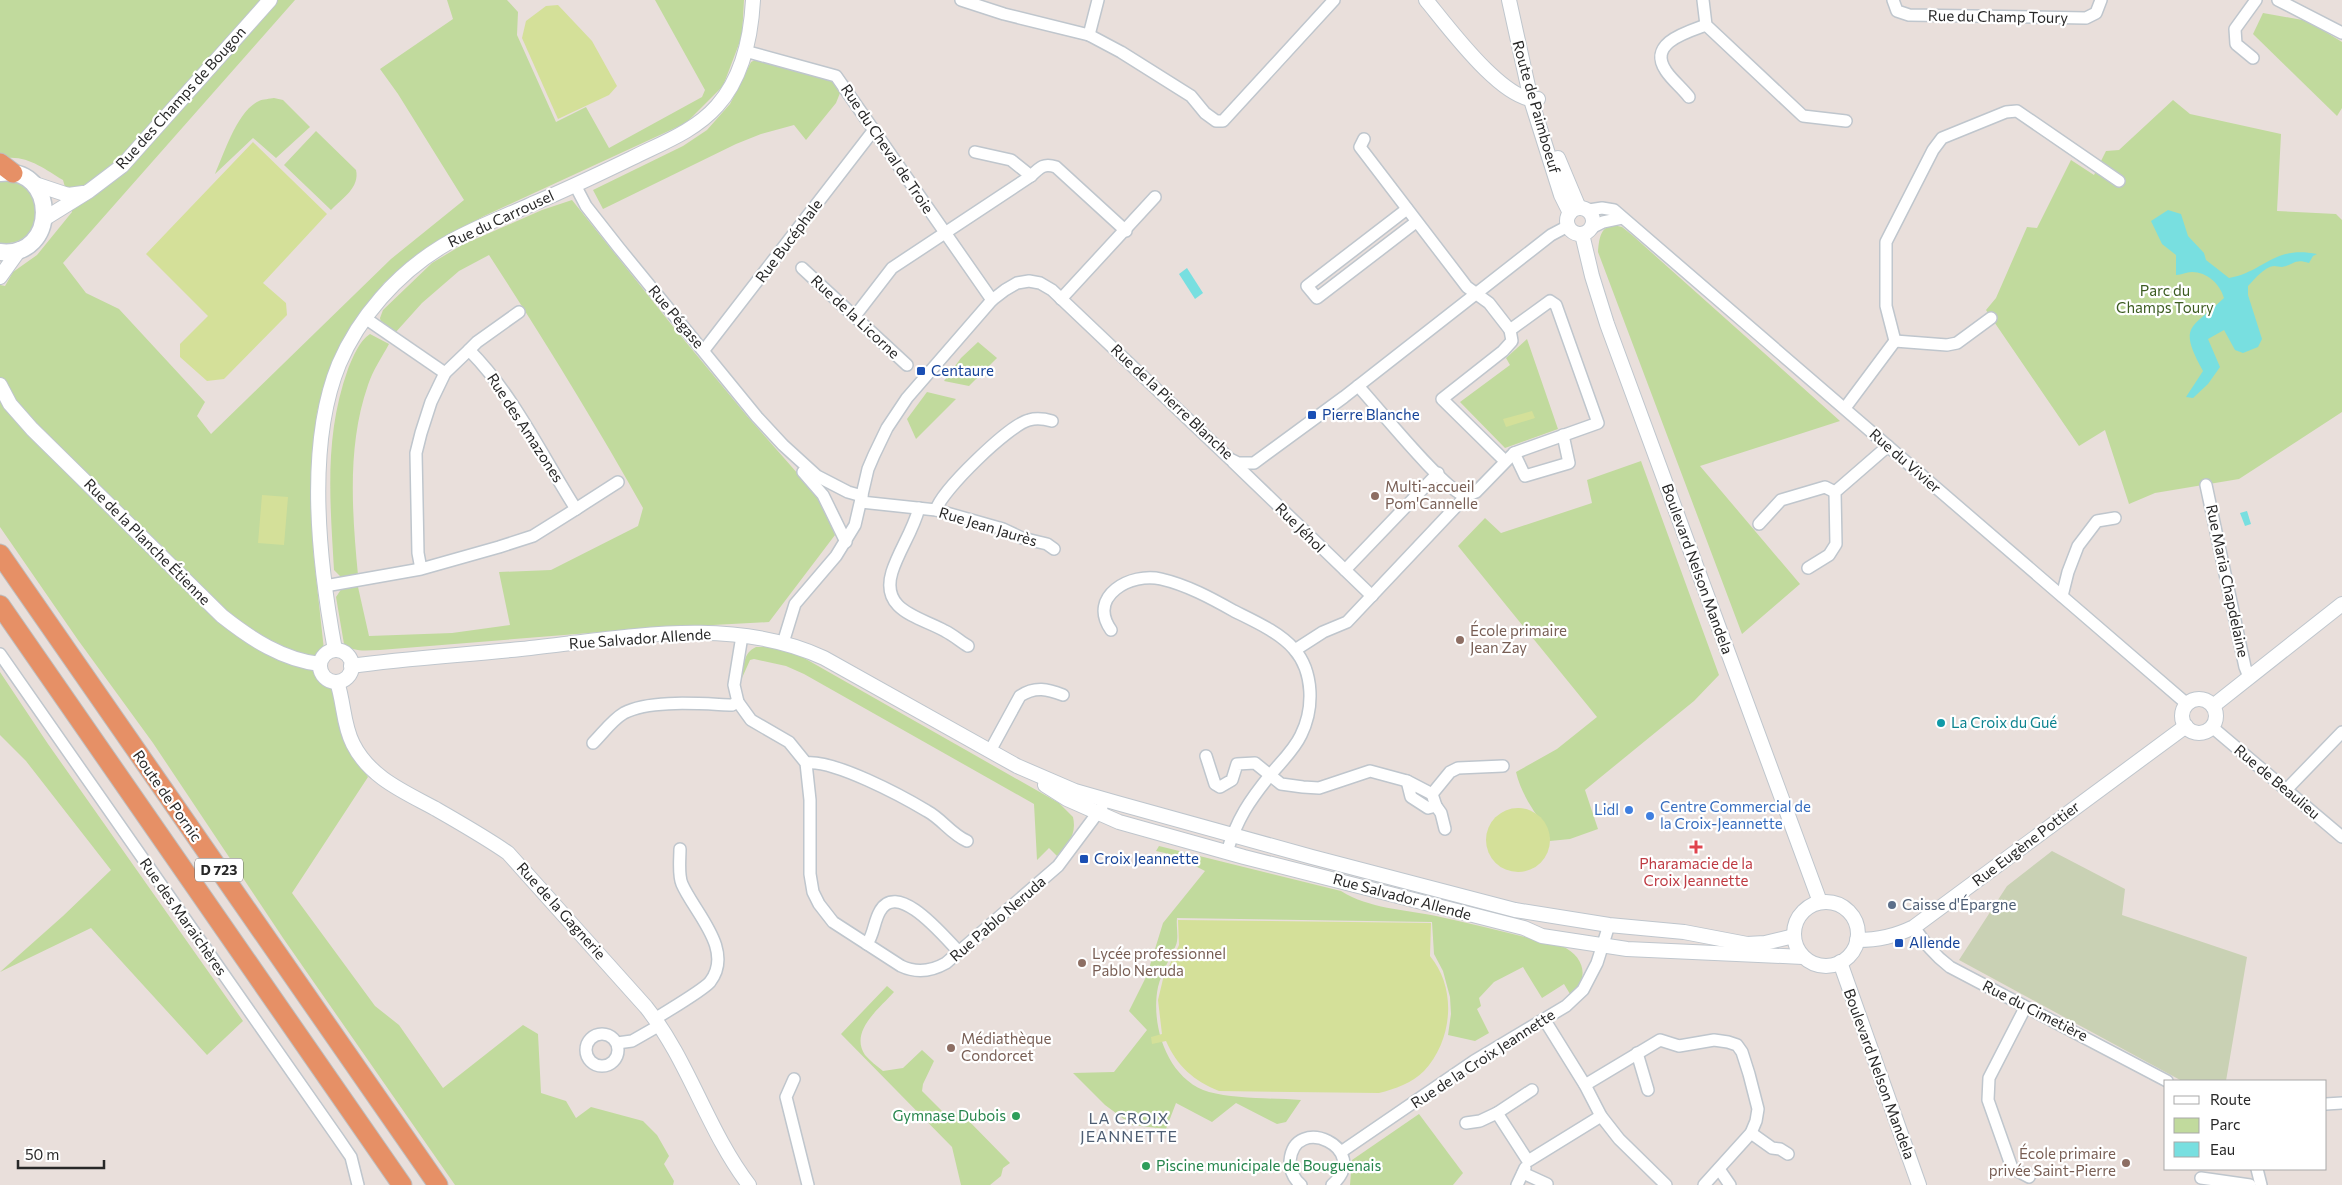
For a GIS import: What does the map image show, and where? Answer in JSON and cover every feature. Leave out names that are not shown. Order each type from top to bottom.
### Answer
[{"type":"highway","name":"Route de Pornic","points":[[0,554],[438,1185]]},
{"type":"highway","name":"Route de Pornic","points":[[0,605],[402,1185]]},
{"type":"main road","points":[[0,252],[20,249],[39,234],[44,219],[44,203],[32,183],[4,170]]},
{"type":"street","name":"Rue des Champs de Bougon","points":[[44,219],[88,192],[122,166],[270,0]]},
{"type":"street","name":"Rue du Carrousel","points":[[335,650],[325,586],[319,486],[323,422],[339,365],[365,318],[383,295],[405,274],[440,247],[468,232],[575,185],[700,123],[724,98],[737,74],[745,51],[753,0]]},
{"type":"street","points":[[961,0],[1004,14],[1089,35],[1121,52],[1191,96],[1205,113],[1216,121],[1223,121],[1334,0]]},
{"type":"street","points":[[1089,35],[1098,0]]},
{"type":"street","points":[[1426,0],[1465,47],[1498,81],[1524,99],[1536,99]]},
{"type":"street","name":"Route de Paimboeuf","points":[[1509,0],[1536,99],[1576,214],[1593,218],[1587,230]]},
{"type":"street","name":"Route de Paimboeuf","points":[[1514,0],[1536,99]]},
{"type":"street","points":[[1703,0],[1706,25],[1802,116],[1846,122]]},
{"type":"street","name":"Rue du Champ Toury","points":[[1893,0],[1897,11],[1909,15],[2086,18],[2096,13],[2101,0]]},
{"type":"street","points":[[2253,58],[2236,44],[2235,29],[2256,0]]},
{"type":"street","points":[[2278,0],[2342,33]]},
{"type":"street","points":[[1689,97],[1666,70],[1661,59],[1665,44],[1672,38],[1706,25]]},
{"type":"street","name":"Rue du Cheval de Troie","points":[[745,51],[836,76],[944,234],[992,300]]},
{"type":"street","points":[[1895,341],[1886,306],[1886,242],[1933,150],[1942,138],[2006,112],[2017,111],[2119,181]]},
{"type":"street","name":"Rue Bucéphale","points":[[704,350],[782,252],[873,131]]},
{"type":"street","points":[[1364,139],[1360,147],[1416,222],[1467,287],[1489,303],[1510,330],[1512,340],[1503,351],[1442,399],[1510,457],[1525,476],[1569,463],[1563,435]]},
{"type":"street","points":[[975,152],[1011,160],[1032,176]]},
{"type":"street","points":[[855,316],[892,268],[1032,176],[1041,166],[1048,164],[1056,167],[1126,231]]},
{"type":"street","points":[[32,183],[68,195],[88,192]]},
{"type":"street","name":"Rue Pégase","points":[[575,185],[586,206],[757,417],[783,445],[817,476],[862,499]]},
{"type":"street","points":[[1061,299],[1126,231],[1155,197]]},
{"type":"street","name":"Rue du Vivier","points":[[1576,214],[1608,209],[1614,210],[2187,704]]},
{"type":"street","points":[[1407,210],[1307,286],[1317,298],[1416,222]]},
{"type":"street","points":[[1576,214],[1574,233],[1587,230],[1603,222],[1622,218]]},
{"type":"street","name":"Rue de la Pierre Blanche","points":[[783,643],[795,604],[846,542],[858,517],[874,455],[898,410],[941,357],[992,300],[1017,283],[1029,281],[1040,283],[1052,290],[1230,459],[1238,463],[1259,461],[1358,386],[1576,214]]},
{"type":"street","name":"Boulevard Nelson Mandela","points":[[1587,230],[1592,276],[1607,324],[1820,902]]},
{"type":"street","points":[[0,277],[20,249]]},
{"type":"street","name":"Rue de la Licorne","points":[[802,268],[907,365]]},
{"type":"street","points":[[1295,650],[1323,632],[1347,622],[1466,496],[1476,492],[1510,457],[1598,422],[1556,305],[1550,301],[1510,330]]},
{"type":"street","points":[[421,569],[418,553],[416,453],[430,402],[446,372],[469,350],[519,312]]},
{"type":"street","points":[[365,318],[446,372]]},
{"type":"street","points":[[1895,341],[1947,345],[1957,343],[1991,318]]},
{"type":"street","points":[[1845,408],[1895,341]]},
{"type":"street","name":"Rue des Amazones","points":[[469,350],[488,371],[532,434],[576,510]]},
{"type":"street","name":"Rue de la Planche Étienne","points":[[0,385],[10,404],[32,429],[222,616],[250,638],[274,650],[304,662],[320,664]]},
{"type":"street","points":[[1358,386],[1456,492],[1466,496]]},
{"type":"street","points":[[936,510],[937,504],[951,486],[1008,430],[1028,420],[1052,421]]},
{"type":"street","name":"Rue Pégase","points":[[783,445],[790,459],[822,494],[846,542]]},
{"type":"street","points":[[1835,492],[1888,446]]},
{"type":"street","name":"Rue Jéhol","points":[[1230,459],[1332,560],[1372,596]]},
{"type":"street","points":[[1345,570],[1438,473]]},
{"type":"street","points":[[325,586],[421,569],[533,536],[618,482]]},
{"type":"street","name":"Rue Maria Chapdelaine","points":[[2206,485],[2245,667],[2249,677]]},
{"type":"street","points":[[1759,524],[1781,500],[1825,487],[1835,492]]},
{"type":"street","points":[[1808,568],[1829,555],[1836,544],[1835,492]]},
{"type":"street","name":"Rue Jean Jaurès","points":[[862,499],[936,510],[1003,528],[1022,538],[1048,544],[1054,549]]},
{"type":"street","points":[[919,508],[913,529],[892,574],[890,584],[893,599],[896,605],[911,615],[946,631],[968,646]]},
{"type":"street","points":[[2062,596],[2068,572],[2078,546],[2097,521],[2115,518]]},
{"type":"street","points":[[1111,630],[1106,622],[1104,611],[1106,601],[1116,588],[1140,578],[1150,577],[1203,594],[1268,628],[1295,650],[1310,686],[1311,702],[1308,718],[1301,736],[1245,808],[1232,835],[1227,852]]},
{"type":"street","points":[[2213,706],[2342,604]]},
{"type":"street","name":"Rue Salvador Allende","points":[[352,666],[645,636],[701,633],[742,636],[783,643],[824,658],[1018,766],[1075,790],[1232,835],[1516,910],[1609,925],[1684,932],[1747,944],[1765,943],[1794,936]]},
{"type":"street","points":[[742,636],[735,679],[738,702],[751,720],[789,742],[806,763],[813,762],[851,773],[929,812],[958,837],[967,841]]},
{"type":"street","points":[[335,650],[345,653],[350,659],[352,666],[349,675],[337,682],[325,677],[320,664],[326,653],[335,650]]},
{"type":"street","name":"Rue des Maraichères","points":[[0,654],[338,1138],[350,1157],[358,1185]]},
{"type":"street","name":"Rue de la Gagnerie","points":[[337,682],[348,730],[353,743],[364,761],[391,785],[489,840],[508,853],[658,1022],[688,1076],[694,1092],[740,1173],[749,1185]]},
{"type":"street","points":[[990,751],[1020,696],[1027,691],[1038,689],[1049,689],[1064,695]]},
{"type":"street","points":[[2201,699],[2213,706],[2216,716],[2212,727],[2198,732],[2192,731],[2186,726],[2182,715],[2187,704],[2193,700],[2201,699]]},
{"type":"street","points":[[593,743],[616,718],[626,712],[668,703],[732,704],[738,702]]},
{"type":"street","name":"Rue Eugène Pottier","points":[[1857,940],[1887,938],[1914,927],[2186,726]]},
{"type":"street","name":"Rue de Beaulieu","points":[[2212,727],[2342,837]]},
{"type":"street","points":[[2287,789],[2342,732]]},
{"type":"street","points":[[1206,756],[1215,784],[1220,787],[1232,780],[1237,764],[1241,762],[1255,763],[1281,784],[1319,788],[1370,771],[1407,781],[1432,794],[1436,806],[1441,813],[1445,829]]},
{"type":"street","name":"Rue Pablo Neruda","points":[[806,763],[810,800],[810,874],[813,892],[819,904],[833,922],[895,963],[913,970],[937,969],[1058,866],[1098,814],[1106,798]]},
{"type":"street","name":"Rue Salvador Allende","points":[[1018,766],[1067,799],[1098,814],[1227,852],[1524,928],[1542,936],[1602,946],[1645,950],[1804,957]]},
{"type":"street","points":[[1432,794],[1450,772],[1458,768],[1503,766]]},
{"type":"street","points":[[1407,781],[1411,797],[1428,808],[1436,806]]},
{"type":"street","points":[[617,1043],[632,1041],[658,1022],[709,982],[717,968],[718,951],[698,910],[681,882],[680,849]]},
{"type":"street","points":[[868,944],[879,911],[884,906],[899,902],[916,909],[959,952]]},
{"type":"street","points":[[1820,902],[1835,903],[1848,911],[1856,924],[1857,940],[1851,953],[1840,962],[1830,966],[1819,965],[1804,957],[1797,947],[1794,936],[1799,916],[1809,906],[1820,902]]},
{"type":"street","name":"Rue de la Croix Jeannette","points":[[1341,1152],[1474,1061],[1566,1006],[1582,990],[1597,963],[1609,925]]},
{"type":"street","name":"Rue du Cimetière","points":[[1914,927],[1925,945],[1937,958],[2025,1008],[2055,1020],[2165,1080]]},
{"type":"street","name":"Boulevard Nelson Mandela","points":[[1840,962],[1919,1185]]},
{"type":"street","points":[[2025,1008],[1989,1078],[1988,1100],[2012,1168],[2029,1177]]},
{"type":"street","points":[[1544,1019],[1585,1085],[1601,1116],[1619,1139],[1664,1184]]},
{"type":"street","points":[[1585,1085],[1660,1040],[1679,1046],[1714,1040],[1728,1042],[1737,1046],[1742,1052],[1758,1109],[1758,1116],[1751,1133],[1704,1185]]},
{"type":"street","points":[[1637,1054],[1648,1090]]},
{"type":"street","points":[[794,1079],[786,1097],[808,1185]]},
{"type":"street","points":[[1466,1123],[1480,1121],[1532,1090]]},
{"type":"street","points":[[2327,1104],[2342,1104]]},
{"type":"street","points":[[1497,1112],[1528,1162]]},
{"type":"street","points":[[1517,1185],[1528,1162],[1601,1116]]},
{"type":"street","points":[[1751,1133],[1772,1148],[1780,1149],[1788,1154]]},
{"type":"street","points":[[1301,1185],[1294,1177],[1290,1164],[1294,1150],[1298,1144],[1318,1137],[1332,1142],[1341,1152],[1342,1172],[1332,1185]]},
{"type":"street","points":[[1719,1169],[1730,1185]]},
{"type":"street","points":[[2257,1170],[2261,1185]]},
{"type":"street","points":[[1523,1173],[1547,1184]]},
{"type":"street","points":[[2201,1177],[2250,1185]]},
{"type":"green space","points":[[0,0],[295,0],[63,263],[86,293],[119,309],[205,402],[197,416],[211,434],[391,259],[464,200],[398,94],[380,69],[453,19],[447,0],[507,0],[518,12],[517,35],[556,122],[586,107],[609,148],[702,97],[705,90],[655,0],[744,0],[742,36],[723,86],[686,123],[482,217],[422,253],[384,283],[346,336],[326,379],[317,412],[312,468],[313,549],[324,650],[348,749],[368,777],[292,893],[375,1006],[399,1025],[443,1088],[523,1025],[538,1034],[541,1093],[566,1101],[576,1118],[591,1107],[643,1121],[657,1135],[669,1156],[664,1164],[674,1181],[673,1185],[455,1185],[283,938],[153,743],[78,640],[0,527],[0,285],[5,286],[13,272],[37,255],[72,212],[63,180],[41,166],[26,160],[18,158],[0,159]]},
{"type":"green space","points":[[558,5],[592,41],[617,86],[609,95],[558,119],[522,38],[526,21],[546,6]]},
{"type":"green space","points":[[2263,13],[2308,21],[2342,42],[2342,108],[2337,116],[2253,34]]},
{"type":"green space","points":[[757,59],[834,82],[840,93],[836,103],[806,140],[794,125],[761,134],[736,144],[603,209],[593,190],[683,146],[707,130],[730,104],[751,62]]},
{"type":"green space","points":[[274,98],[283,100],[310,127],[276,158],[253,138],[215,174],[232,134],[244,114],[259,101]]},
{"type":"green space","name":"Parc du Champs Toury","points":[[2173,100],[2190,114],[2281,134],[2277,211],[2336,214],[2342,220],[2342,412],[2239,479],[2155,493],[2129,504],[2105,430],[2079,446],[1986,310],[1996,298],[2027,227],[2037,228],[2071,160],[2094,175],[2106,151],[2119,150]]},
{"type":"green space","points":[[316,131],[356,170],[357,176],[353,187],[331,210],[284,165]]},
{"type":"green space","points":[[253,142],[327,214],[263,283],[286,303],[287,315],[224,379],[207,381],[180,357],[180,344],[208,316],[146,254]]},
{"type":"green space","points":[[0,181],[17,181],[33,192],[39,220],[27,235],[18,241],[0,243]]},
{"type":"green space","points":[[572,200],[747,416],[820,499],[835,535],[769,622],[639,629],[380,650],[352,649],[344,644],[336,597],[342,588],[358,587],[369,636],[452,633],[510,625],[499,572],[551,570],[638,526],[643,508],[568,380],[489,255],[459,271],[422,303],[395,333],[381,323],[380,318],[383,310],[432,263],[462,245],[542,210]]},
{"type":"green space","points":[[1613,225],[1622,227],[1632,235],[1840,421],[1700,466],[1800,584],[1742,634],[1598,252],[1603,231],[1605,228]]},
{"type":"green space","points":[[370,334],[389,344],[368,385],[357,431],[354,455],[353,503],[358,575],[341,577],[334,570],[330,493],[332,444],[340,394],[348,369],[354,354]]},
{"type":"green space","points":[[1527,339],[1558,429],[1505,448],[1460,402],[1510,365],[1506,358]]},
{"type":"green space","points":[[978,342],[997,358],[969,386],[944,381],[961,358]]},
{"type":"green space","points":[[927,392],[956,399],[916,439],[907,419]]},
{"type":"green space","points":[[1532,411],[1535,418],[1506,427],[1503,419]]},
{"type":"green space","points":[[1641,461],[1719,675],[1694,701],[1585,790],[1598,829],[1570,839],[1550,841],[1545,825],[1527,800],[1516,772],[1557,749],[1597,717],[1458,546],[1485,518],[1501,533],[1592,503],[1587,480]]},
{"type":"green space","points":[[262,495],[288,497],[284,545],[258,543]]},
{"type":"green space","points":[[756,647],[773,647],[797,654],[1059,803],[1073,817],[1074,829],[1071,838],[1057,856],[1049,848],[1037,860],[1034,804],[804,674],[786,666],[754,659],[750,660],[742,678],[746,656]]},
{"type":"green space","points":[[0,672],[48,744],[243,1021],[207,1055],[91,928],[0,972],[111,870],[26,761],[0,735]]},
{"type":"green space","points":[[1518,808],[1536,814],[1544,822],[1550,840],[1544,858],[1536,866],[1518,872],[1500,866],[1492,858],[1486,840],[1492,822],[1500,814]]},
{"type":"green space","points":[[1159,846],[1341,891],[1363,902],[1387,908],[1436,916],[1562,946],[1570,950],[1580,962],[1582,968],[1581,982],[1570,994],[1564,984],[1542,998],[1523,967],[1494,982],[1479,998],[1481,1006],[1477,1009],[1489,1033],[1475,1041],[1448,1035],[1451,1014],[1450,997],[1443,971],[1434,954],[1432,922],[1177,918],[1177,942],[1160,981],[1156,1002],[1160,1034],[1165,1050],[1173,1064],[1195,1086],[1209,1092],[1242,1097],[1301,1100],[1286,1122],[1277,1124],[1236,1103],[1212,1122],[1176,1103],[1166,1129],[1132,1125],[1105,1105],[1073,1073],[1114,1072],[1147,1030],[1129,1011],[1147,975],[1163,923],[1205,871],[1174,855],[1156,851]]},
{"type":"green space","points":[[2052,851],[2125,889],[2122,915],[2247,957],[2226,1080],[2180,1080],[1959,960],[2007,886]]},
{"type":"green space","points":[[1178,920],[1431,923],[1430,956],[1439,969],[1445,983],[1448,998],[1446,1029],[1434,1058],[1424,1071],[1414,1079],[1391,1090],[1379,1093],[1219,1091],[1210,1087],[1187,1072],[1175,1058],[1166,1041],[1152,1044],[1151,1037],[1162,1034],[1158,1000],[1163,979],[1179,945]]},
{"type":"green space","points":[[887,986],[894,992],[868,1020],[863,1029],[861,1046],[865,1055],[883,1071],[903,1068],[922,1050],[934,1061],[923,1084],[922,1091],[943,1112],[963,1115],[1010,1163],[1003,1168],[1001,1176],[990,1185],[961,1185],[952,1147],[841,1034]]},
{"type":"green space","points":[[1419,1114],[1463,1173],[1453,1185],[1350,1185],[1352,1160]]},
{"type":"water","points":[[2168,210],[2181,214],[2188,236],[2204,253],[2206,260],[2229,278],[2241,275],[2270,260],[2290,253],[2317,254],[2313,256],[2309,263],[2297,262],[2282,267],[2270,267],[2248,286],[2248,295],[2262,339],[2258,347],[2243,353],[2235,350],[2224,330],[2208,339],[2220,367],[2208,384],[2193,398],[2186,397],[2203,371],[2191,344],[2190,335],[2192,328],[2196,322],[2224,298],[2216,284],[2203,274],[2192,272],[2176,275],[2176,255],[2162,244],[2151,221]]},
{"type":"water","points":[[1187,268],[1203,293],[1195,299],[1179,274]]},
{"type":"water","points":[[2247,511],[2251,524],[2245,526],[2240,513]]},
{"type":"place","name":"Centaure","points":[[921,371]]},
{"type":"place","name":"Pierre Blanche","points":[[1312,415]]},
{"type":"place","name":"Multi-accueil Pom'Cannelle","points":[[1375,496]]},
{"type":"place","name":"École primaire Jean Zay","points":[[1460,640]]},
{"type":"place","name":"La Croix du Gué","points":[[1941,723]]},
{"type":"place","name":"Lidl","points":[[1629,810]]},
{"type":"place","name":"Centre Commercial de la Croix-Jeannette","points":[[1650,816]]},
{"type":"place","name":"Pharamacie de la Croix Jeannette","points":[[1696,847]]},
{"type":"place","name":"Croix Jeannette","points":[[1084,859]]},
{"type":"place","name":"Caisse d'Épargne","points":[[1892,905]]},
{"type":"place","name":"Allende","points":[[1899,943]]},
{"type":"place","name":"Lycée professionnel Pablo Neruda","points":[[1082,963]]},
{"type":"place","name":"Médiathèque Condorcet","points":[[951,1048]]},
{"type":"place","name":"Gymnase Dubois","points":[[1016,1116]]},
{"type":"place","name":"École primaire privée Saint-Pierre","points":[[2126,1163]]},
{"type":"place","name":"Piscine municipale de Bouguenais","points":[[1146,1166]]},
{"type":"district","name":"LA CROIX JEANNETTE","points":[[1129,1127]]}]
